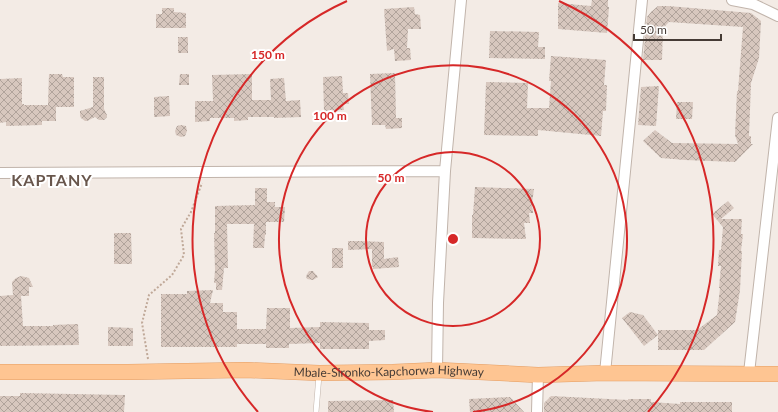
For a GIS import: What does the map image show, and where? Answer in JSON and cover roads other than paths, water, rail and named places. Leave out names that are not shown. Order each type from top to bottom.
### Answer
[{"type":"main road","name":"Mbale-Sironko-Kapchorwa Highway","points":[[0,372],[150,372],[246,370],[319,373],[437,370],[538,375],[605,372],[778,374]]},
{"type":"street","points":[[437,370],[438,302],[445,171],[461,0]]},
{"type":"street","points":[[605,372],[642,0]]},
{"type":"street","points":[[732,0],[752,4],[778,16]]},
{"type":"street","points":[[749,373],[778,118]]},
{"type":"street","points":[[0,173],[445,171]]},
{"type":"street","points":[[537,412],[538,375]]},
{"type":"lane","points":[[316,412],[319,373]]},
{"type":"district","name":"KAPTANY","points":[[52,180]]}]
